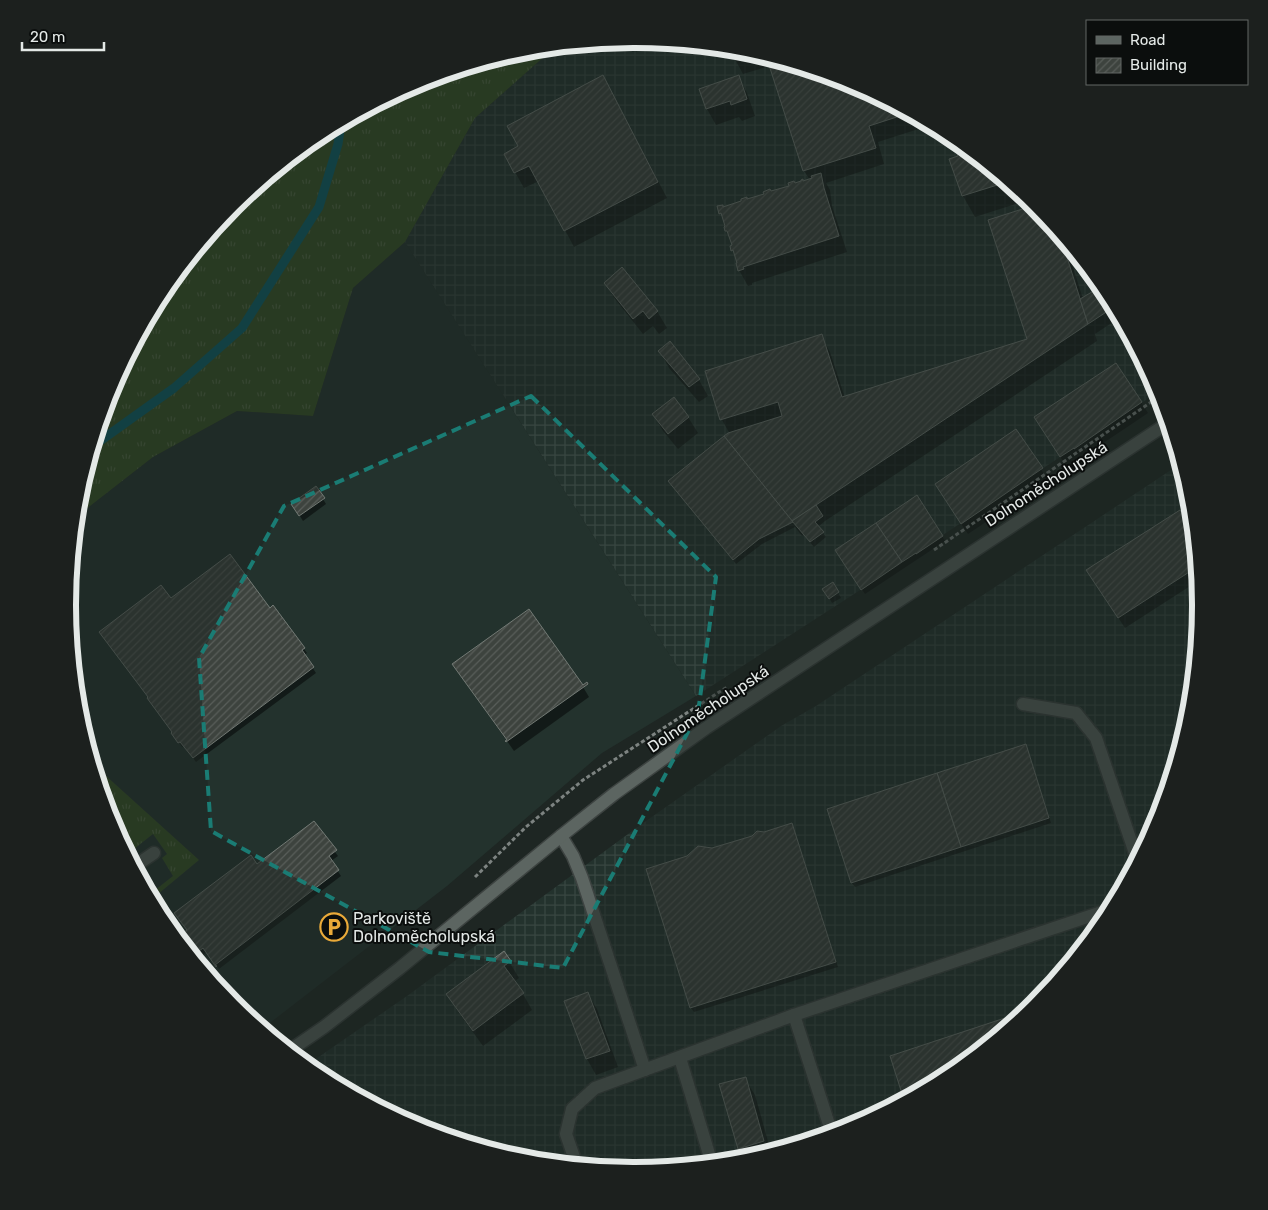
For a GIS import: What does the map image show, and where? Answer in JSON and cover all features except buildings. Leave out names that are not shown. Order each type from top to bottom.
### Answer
[{"type":"street","name":"Dolnoměcholupská","points":[[295,1047],[414,958],[614,794],[706,728],[1162,427]]},
{"type":"street","points":[[1023,704],[1076,713],[1096,738],[1134,851]]},
{"type":"street","points":[[561,836],[573,856],[582,878],[645,1070]]},
{"type":"street","points":[[140,863],[154,852]]},
{"type":"street","points":[[575,1159],[566,1134],[572,1109],[595,1088],[794,1015],[1100,912]]},
{"type":"street","points":[[794,1015],[830,1127]]},
{"type":"street","points":[[680,1058],[710,1157]]},
{"type":"path","points":[[929,554],[1152,401]]},
{"type":"path","points":[[682,716],[731,684]]},
{"type":"highlighted area","points":[[531,396],[716,577],[698,713],[563,968],[429,952],[211,831],[199,658],[284,506]]},
{"type":"shaded area","points":[[634,48],[707,52],[778,66],[847,90],[881,105],[944,141],[1002,186],[1028,211],[1053,237],[1098,295],[1134,358],[1151,397],[851,596],[696,696],[405,242],[475,118],[547,54],[598,49]]},
{"type":"shaded area","points":[[405,242],[696,696],[602,753],[447,886],[267,1025],[215,973],[170,915],[134,852],[106,784],[95,749],[81,678],[76,605],[81,532],[85,510],[153,457],[237,411],[313,416],[353,288]]},
{"type":"shaded area","points":[[1175,468],[1187,532],[1192,605],[1190,641],[1187,678],[1173,749],[1149,818],[1134,852],[1098,915],[1053,973],[1002,1024],[944,1069],[881,1105],[813,1133],[778,1144],[707,1158],[634,1162],[561,1158],[490,1144],[455,1133],[387,1105],[355,1088],[313,1061],[407,996],[639,826],[781,726],[816,706]]},
{"type":"green space","points":[[547,54],[475,118],[405,242],[353,288],[313,416],[237,411],[153,457],[85,510],[95,461],[106,426],[134,358],[170,295],[215,237],[240,211],[266,186],[324,141],[387,105],[455,77],[490,66]]},
{"type":"green space","points":[[102,773],[199,860],[157,894],[155,890],[173,876],[162,858],[167,854],[153,834],[134,849],[119,818]]},
{"type":"waterway","points":[[102,440],[174,388],[242,328],[319,207],[338,144],[340,131]]},
{"type":"place","name":"Parkoviště Dolnoměcholupská","points":[[334,927]]}]
